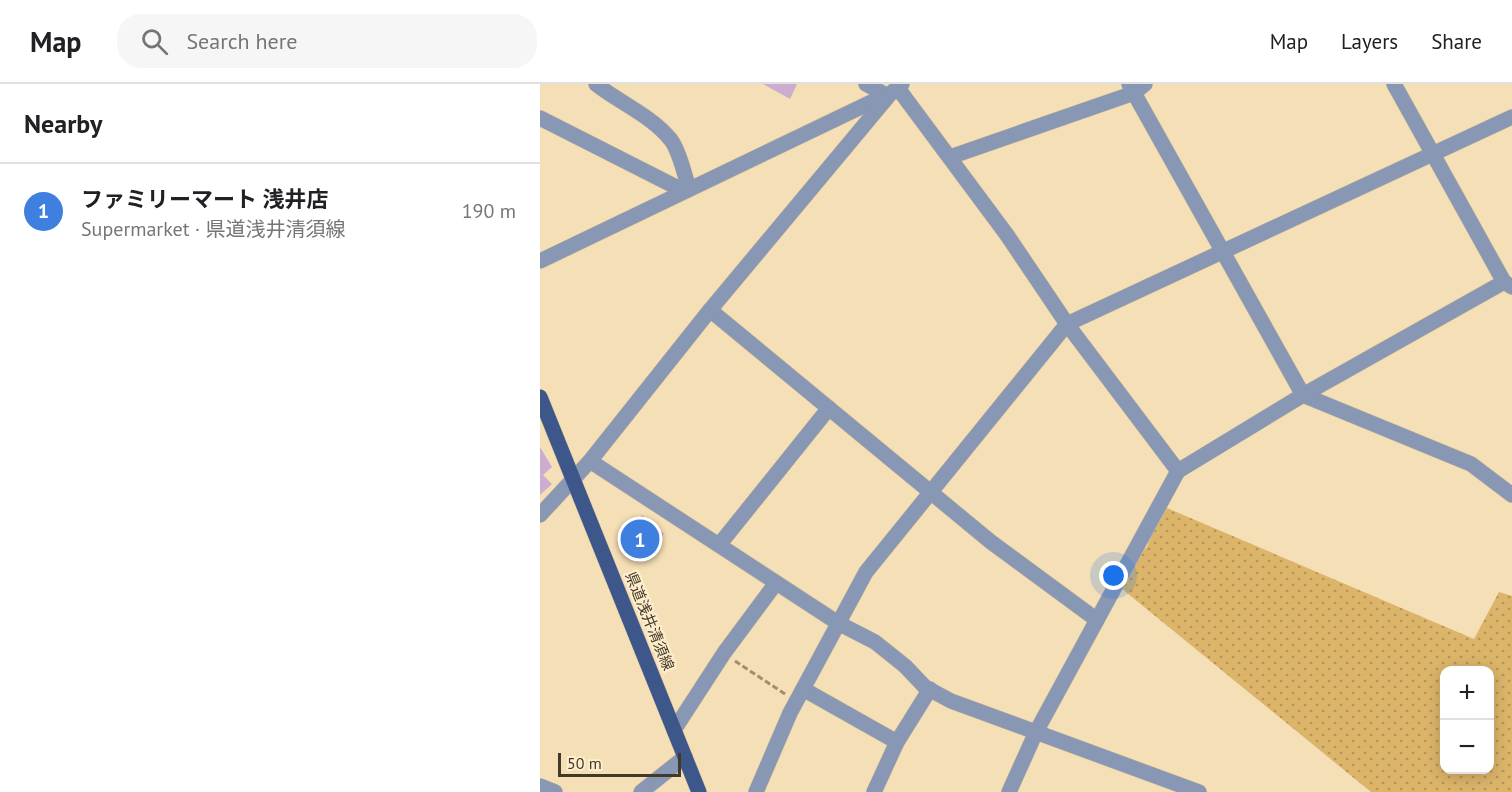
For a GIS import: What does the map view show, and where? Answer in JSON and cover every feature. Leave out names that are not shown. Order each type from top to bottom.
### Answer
[{"type":"main road","name":"県道浅井清須線","points":[[540,397],[699,792]]},
{"type":"street","points":[[596,84],[620,103],[652,121],[672,142],[687,189]]},
{"type":"street","points":[[866,84],[894,90],[950,157],[1067,324],[1178,471]]},
{"type":"street","points":[[1009,792],[1036,732],[1178,471],[1303,395],[1508,284],[1394,84]]},
{"type":"street","points":[[950,157],[1136,87],[1222,252],[1303,395],[1471,464],[1512,495]]},
{"type":"street","points":[[540,261],[894,90]]},
{"type":"street","points":[[540,515],[574,481],[710,310],[894,90]]},
{"type":"street","points":[[756,792],[799,695],[866,572],[930,489],[1067,324],[1512,117]]},
{"type":"street","points":[[540,118],[687,189]]},
{"type":"street","points":[[710,310],[930,489],[991,542],[1097,620]]},
{"type":"street","points":[[719,545],[829,408]]},
{"type":"street","points":[[590,461],[838,623],[875,642],[930,689],[951,701],[1199,792]]},
{"type":"street","points":[[674,730],[724,653],[776,583]]},
{"type":"street","points":[[874,792],[897,742],[930,689]]},
{"type":"street","points":[[799,695],[897,742]]},
{"type":"street","points":[[640,792],[685,757]]},
{"type":"street","points":[[540,786],[555,792]]},
{"type":"path","points":[[724,653],[799,695]]},
{"type":"shaded area","points":[[1160,505],[1474,639],[1499,592],[1512,596],[1512,792],[1371,792],[1116,584],[1117,576],[1147,547]]},
{"type":"building","points":[[763,84],[797,84],[790,99]]},
{"type":"building","points":[[540,447],[552,467],[543,475],[552,484],[540,495]]},
{"type":"building","points":[[642,515],[664,534],[637,562],[617,543]]},
{"type":"place","name":"ファミリーマート 浅井店","points":[[640,539]]}]
